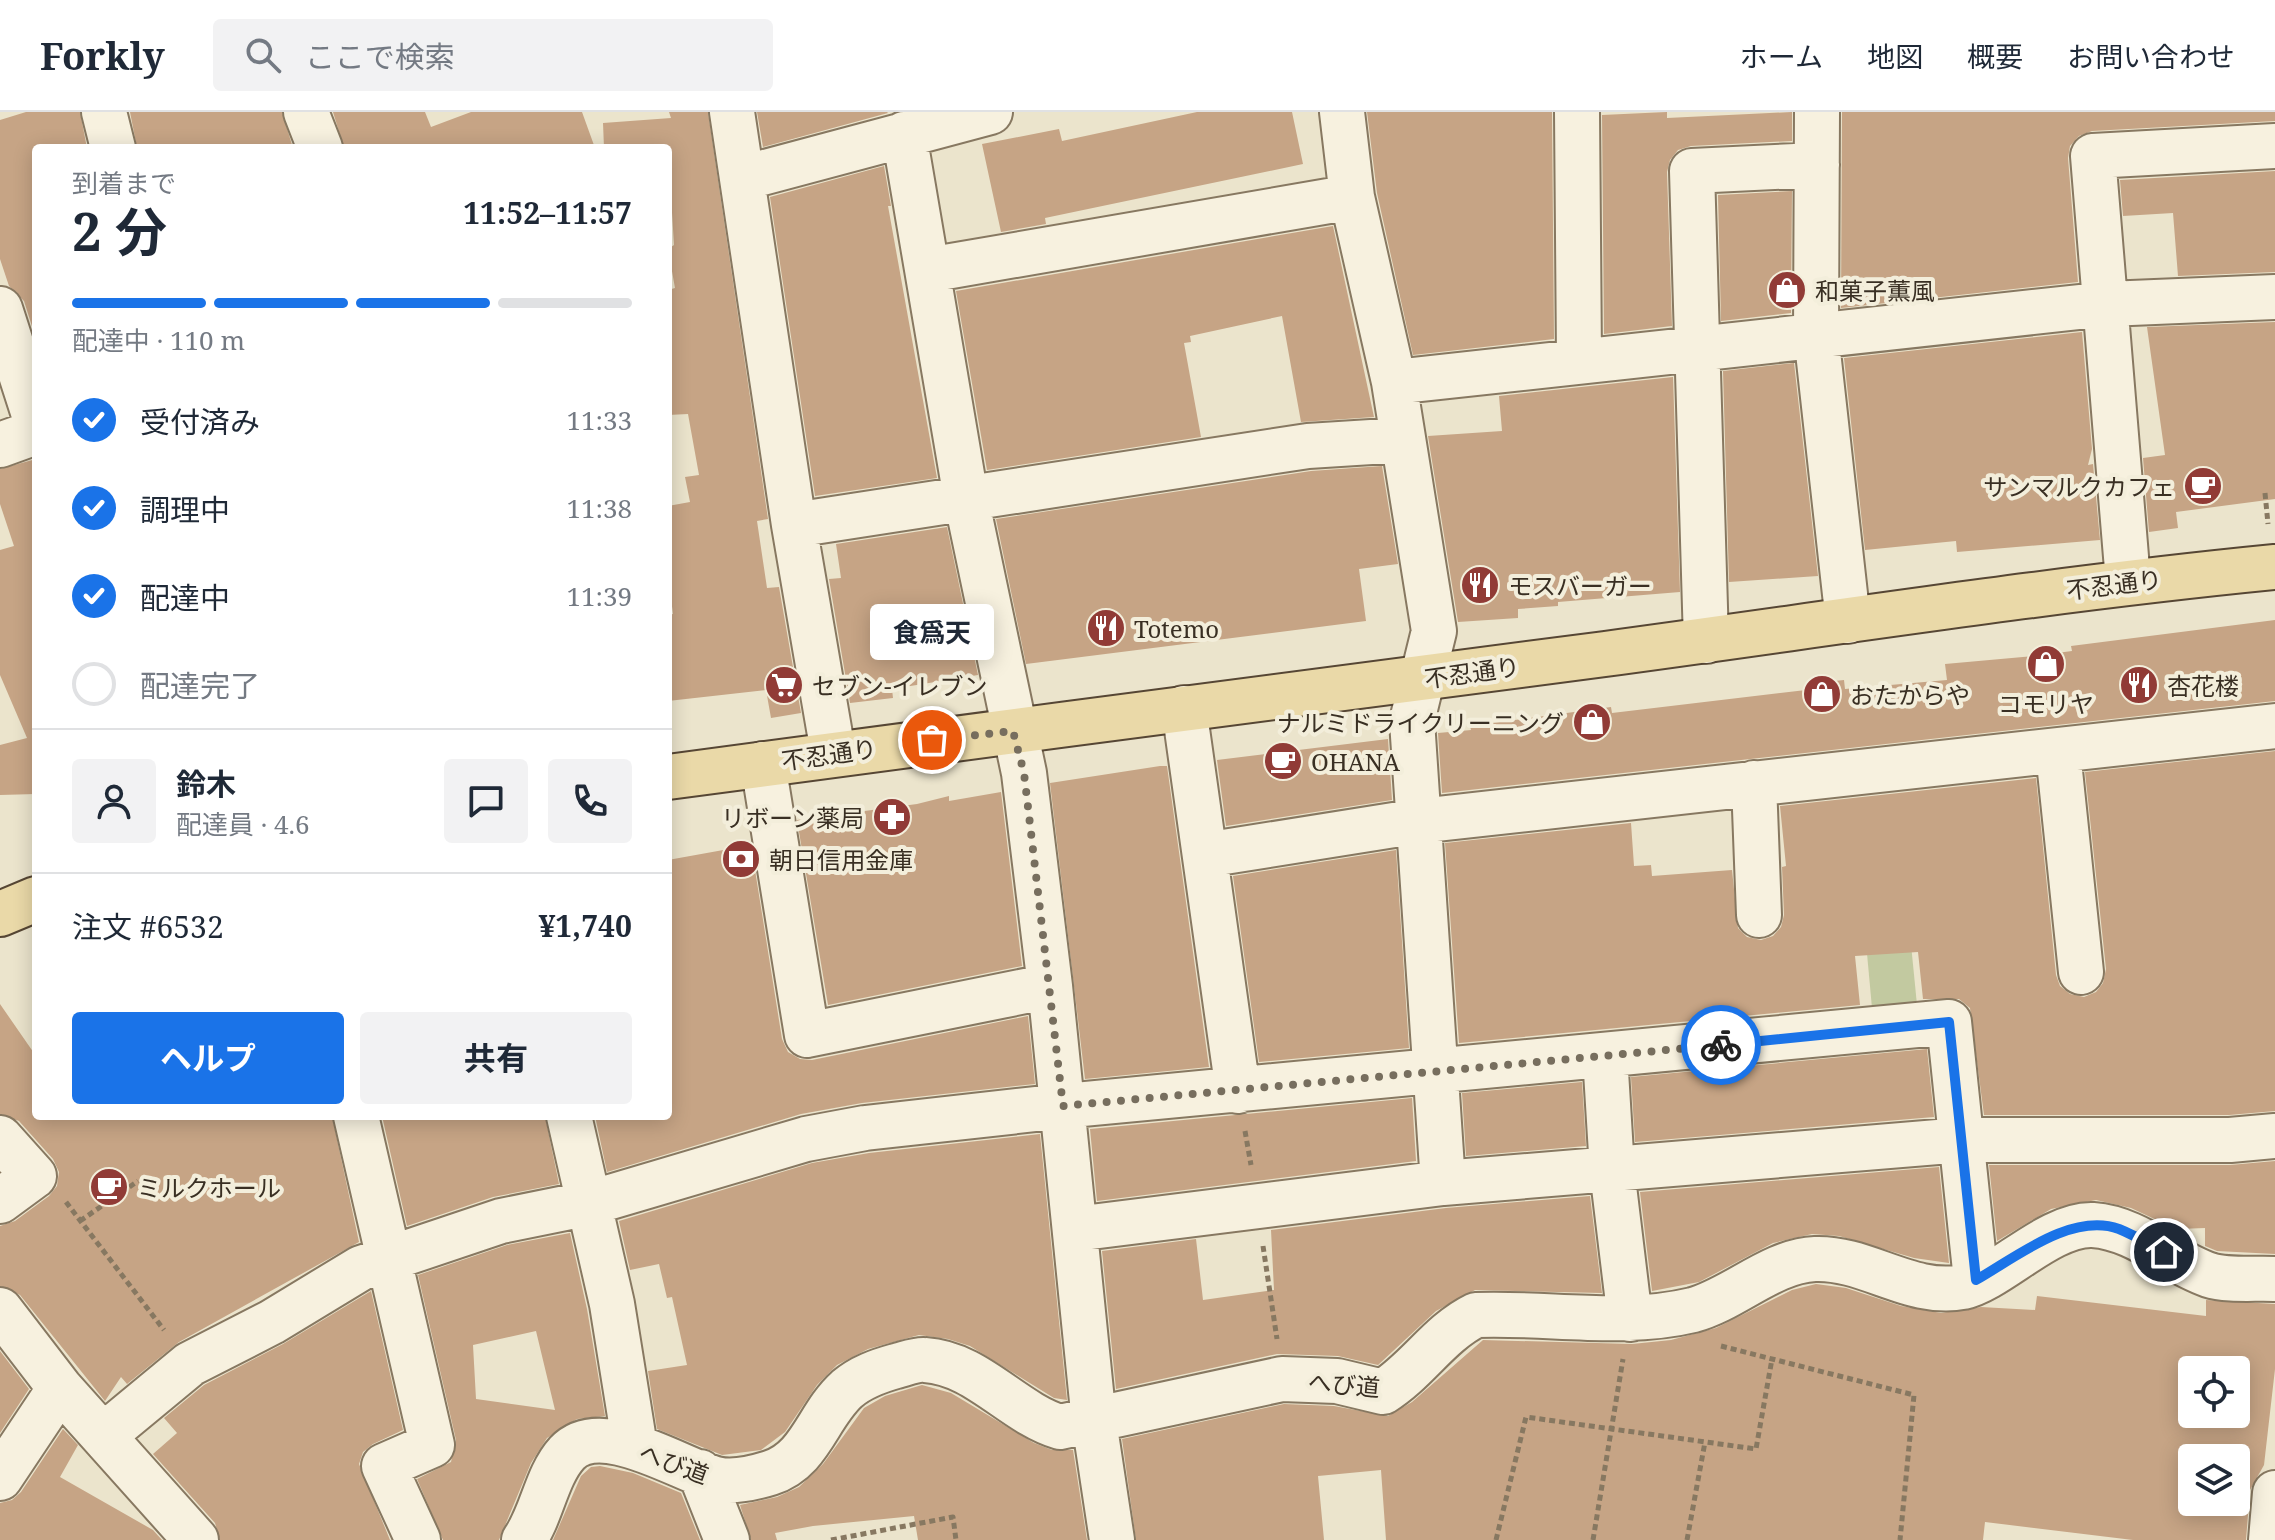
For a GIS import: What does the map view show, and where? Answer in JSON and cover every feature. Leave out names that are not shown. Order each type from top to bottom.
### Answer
[{"type":"main road","name":"不忍通り","points":[[672,776],[833,752],[1848,621],[2128,581],[2272,548]]},
{"type":"main road","points":[[0,914],[32,901]]},
{"type":"street","points":[[104,112],[112,144]]},
{"type":"street","points":[[306,112],[318,144]]},
{"type":"street","points":[[732,112],[794,525],[833,752]]},
{"type":"street","points":[[743,178],[990,112]]},
{"type":"street","points":[[1342,112],[1352,197],[1394,382],[1434,631],[1425,678],[1412,721],[1438,1071],[1443,1183]]},
{"type":"street","points":[[1577,112],[1579,359]]},
{"type":"street","points":[[1817,112],[1816,334],[1848,621]]},
{"type":"street","points":[[904,134],[966,498],[1024,773],[1063,1106],[1094,1421],[1112,1540]]},
{"type":"street","points":[[2128,581],[2093,156],[2275,146]]},
{"type":"street","points":[[1706,641],[1692,171],[1817,165]]},
{"type":"street","points":[[928,270],[1352,197]]},
{"type":"street","points":[[1394,382],[1579,359],[2107,304],[2275,297]]},
{"type":"street","points":[[0,309],[32,409]]},
{"type":"street","points":[[0,445],[32,433]]},
{"type":"street","points":[[794,525],[1308,446],[1403,440]]},
{"type":"street","points":[[1184,708],[1238,1091]]},
{"type":"street","points":[[1205,855],[1419,821],[2275,726]]},
{"type":"street","points":[[2058,752],[2081,972]]},
{"type":"street","points":[[763,764],[807,1035],[1050,986]]},
{"type":"street","points":[[1754,783],[1759,915]]},
{"type":"street","points":[[103,1436],[190,1364],[272,1322],[341,1278],[501,1221],[590,1203],[806,1139],[865,1128],[1063,1106],[1949,1022],[1976,1280]]},
{"type":"street","points":[[1605,1055],[1612,1170],[1647,1317]]},
{"type":"street","points":[[357,1120],[432,1445],[384,1466],[418,1540]]},
{"type":"street","points":[[570,1120],[590,1203],[635,1447]]},
{"type":"street","points":[[1075,1229],[1443,1183],[1962,1140],[2230,1140],[2275,1136]]},
{"type":"street","points":[[0,1138],[17,1189]]},
{"type":"street","name":"へび道","points":[[524,1540],[568,1452],[587,1442],[635,1447],[673,1459],[703,1479],[734,1481],[771,1473],[793,1462],[845,1391],[862,1378],[922,1359],[955,1367],[1041,1421],[1060,1427],[1282,1379],[1337,1381],[1383,1392],[1399,1382],[1456,1325],[1476,1315],[1647,1317],[1695,1309],[1774,1271],[1813,1259],[1866,1268],[1913,1285],[1967,1286],[2039,1244],[2089,1225],[2117,1228],[2210,1275],[2275,1279]]},
{"type":"street","points":[[0,1310],[60,1388],[196,1540]]},
{"type":"street","points":[[0,1478],[60,1388]]},
{"type":"street","points":[[703,1479],[727,1540]]},
{"type":"street","points":[[2271,1540],[2275,1493]]},
{"type":"path","points":[[2265,493],[2272,548]]},
{"type":"path","points":[[80,1221],[138,1181]]},
{"type":"path","points":[[17,1189],[64,1199],[190,1364]]},
{"type":"path","points":[[1593,1540],[1612,1428],[1647,1317],[1717,1346],[1914,1395],[1900,1540]]},
{"type":"path","points":[[1496,1540],[1526,1417],[1756,1449],[1772,1359]]},
{"type":"path","points":[[1687,1540],[1705,1442]]},
{"type":"path","points":[[831,1540],[953,1517],[956,1540]]},
{"type":"green space","points":[[1906,894],[1918,1015],[1873,1019],[1862,899]]},
{"type":"building","points":[[26,112],[80,112],[86,144],[32,144],[32,326],[24,301],[9,286],[0,259],[0,120]]},
{"type":"building","points":[[130,112],[282,112],[292,144],[136,144]]},
{"type":"building","points":[[333,112],[425,112],[431,127],[471,112],[582,112],[594,144],[343,144]]},
{"type":"building","points":[[669,112],[708,112],[768,519],[757,521],[767,588],[779,587],[801,713],[771,718],[766,690],[672,701],[672,505],[690,502],[685,477],[699,475],[688,414],[672,415],[672,289],[675,288],[672,271],[672,144],[604,144],[603,123],[671,118]]},
{"type":"building","points":[[757,112],[887,112],[888,113],[763,147]]},
{"type":"building","points":[[1197,112],[1292,112],[1303,164],[1045,218],[1046,224],[1001,232],[982,144],[1059,129],[1062,141]]},
{"type":"building","points":[[1367,112],[1552,112],[1554,339],[1413,355],[1377,193]]},
{"type":"building","points":[[1667,112],[1667,118],[1792,112],[1792,141],[1691,146],[1678,150],[1670,160],[1667,172],[1672,326],[1604,334],[1602,115]]},
{"type":"building","points":[[1842,112],[2275,112],[2275,121],[2092,131],[2079,136],[2070,146],[2068,158],[2078,282],[1841,308]]},
{"type":"building","points":[[884,166],[891,206],[888,206],[937,478],[815,496],[770,197]]},
{"type":"building","points":[[2275,171],[2275,272],[2178,276],[2173,213],[2123,216],[2120,180]]},
{"type":"building","points":[[1792,191],[1791,313],[1721,321],[1718,195]]},
{"type":"building","points":[[1333,226],[1374,417],[1301,422],[1282,316],[1190,336],[1191,342],[1184,343],[1201,437],[987,470],[956,291]]},
{"type":"building","points":[[2275,322],[2275,499],[2176,512],[2178,528],[2149,532],[2143,458],[2165,455],[2147,327]]},
{"type":"building","points":[[2082,332],[2092,449],[2088,465],[2093,464],[2100,540],[1957,552],[1956,541],[1865,550],[1844,358]]},
{"type":"building","points":[[1794,363],[1818,576],[1729,582],[1723,371]]},
{"type":"building","points":[[1673,377],[1680,592],[1558,602],[1558,606],[1518,609],[1518,618],[1458,622],[1428,436],[1502,431],[1499,396]]},
{"type":"building","points":[[32,460],[32,794],[0,795],[0,745],[27,738],[0,675],[0,550],[14,546],[0,504],[0,469]]},
{"type":"building","points":[[1382,466],[1398,564],[1359,569],[1366,621],[1026,664],[996,519],[1311,471]]},
{"type":"building","points":[[947,527],[978,675],[892,689],[893,698],[850,703],[829,579],[841,578],[836,544]]},
{"type":"building","points":[[2275,620],[2275,701],[1442,793],[1438,733],[1471,730],[1470,726],[1611,707],[1612,713],[1806,690],[1806,684],[1844,680],[1845,689],[1947,680],[1945,664],[2072,651],[2071,646]]},
{"type":"building","points":[[1388,739],[1392,800],[1226,826],[1217,760]]},
{"type":"building","points":[[2275,751],[2275,1111],[2229,1115],[1984,1115],[1970,1008],[1959,999],[1923,999],[1918,952],[1855,956],[1860,1005],[1459,1043],[1445,843],[1631,823],[1634,866],[1651,865],[1652,876],[1732,870],[1738,928],[1747,937],[1761,940],[1773,936],[1781,927],[1784,915],[1782,867],[1786,866],[1780,806],[2036,778],[2056,975],[2060,986],[2070,994],[2084,997],[2096,992],[2103,983],[2106,969],[2085,772]]},
{"type":"building","points":[[1167,766],[1209,1067],[1085,1079],[1050,783]]},
{"type":"building","points":[[1001,792],[1022,966],[828,1005],[797,820],[917,804],[949,796],[949,801]]},
{"type":"building","points":[[751,845],[782,1039],[788,1052],[800,1059],[812,1060],[1028,1016],[1035,1084],[862,1103],[801,1114],[607,1172],[596,1120],[672,1120],[672,859]]},
{"type":"building","points":[[1396,850],[1409,1048],[1259,1062],[1233,876]]},
{"type":"building","points":[[0,1004],[32,1050],[32,1120],[333,1120],[359,1242],[179,1342],[127,1384],[121,1377],[105,1401],[20,1295],[0,1286],[0,1226],[15,1221],[49,1196],[57,1186],[59,1172],[53,1159],[19,1121],[0,1114]]},
{"type":"building","points":[[1927,1049],[1934,1117],[1635,1142],[1631,1077]]},
{"type":"building","points":[[1582,1082],[1586,1146],[1466,1156],[1462,1093]]},
{"type":"building","points":[[1412,1098],[1416,1161],[1097,1201],[1090,1129]]},
{"type":"building","points":[[383,1120],[546,1120],[559,1184],[493,1197],[407,1226]]},
{"type":"building","points":[[1040,1134],[1067,1400],[1054,1398],[970,1346],[919,1335],[868,1349],[837,1365],[817,1385],[785,1432],[761,1450],[722,1455],[657,1429],[648,1371],[687,1365],[672,1297],[667,1298],[659,1264],[630,1270],[619,1221],[812,1163],[869,1153]]},
{"type":"building","points":[[2275,1161],[2275,1254],[2217,1251],[2205,1246],[2205,1228],[2179,1229],[2179,1222],[2161,1222],[2131,1208],[2096,1200],[2051,1209],[1997,1241],[1989,1165],[2230,1165]]},
{"type":"building","points":[[1939,1167],[1949,1263],[1914,1258],[1839,1236],[1812,1234],[1773,1243],[1699,1282],[1652,1291],[1640,1192]]},
{"type":"building","points":[[1590,1196],[1602,1293],[1475,1290],[1436,1311],[1378,1365],[1338,1356],[1277,1354],[1116,1389],[1102,1251],[1196,1239],[1203,1300],[1274,1290],[1271,1230],[1446,1208]]},
{"type":"building","points":[[570,1233],[587,1309],[605,1416],[577,1419],[547,1438],[531,1463],[499,1540],[443,1540],[417,1479],[451,1462],[456,1440],[418,1275],[507,1245]],"holes":[[[536,1331],[555,1410],[476,1399],[473,1345]]]},
{"type":"building","points":[[1816,1284],[1846,1288],[1901,1306],[1941,1313],[1981,1307],[2035,1310],[2037,1296],[2206,1316],[2206,1300],[2275,1304],[2275,1369],[2264,1465],[2250,1490],[2250,1444],[2178,1444],[2178,1516],[2248,1516],[2246,1540],[2133,1540],[1985,1522],[1983,1540],[1386,1540],[1381,1470],[1318,1476],[1324,1540],[1136,1540],[1122,1439],[1284,1404],[1334,1406],[1388,1416],[1412,1402],[1483,1340],[1632,1344],[1671,1340],[1716,1328],[1792,1290]]},
{"type":"building","points":[[371,1291],[403,1430],[373,1444],[363,1452],[359,1464],[390,1540],[220,1540],[215,1523],[153,1454],[177,1433],[164,1418],[204,1385],[283,1344]]},
{"type":"building","points":[[0,1351],[29,1389],[0,1433]]},
{"type":"building","points":[[922,1385],[951,1393],[1034,1443],[1052,1450],[1073,1450],[1087,1540],[918,1540],[914,1516],[813,1526],[775,1533],[777,1540],[751,1540],[740,1505],[777,1497],[799,1487],[823,1464],[864,1408],[885,1396]]},
{"type":"building","points":[[63,1429],[78,1445],[60,1477],[153,1530],[162,1540],[0,1540],[0,1503],[12,1500],[21,1492]]},
{"type":"building","points":[[591,1467],[633,1473],[681,1493],[700,1540],[553,1540],[581,1476]]},
{"type":"way so far","points":[[932,740],[1013,731],[1024,773],[1063,1106],[1721,1045]]},
{"type":"place","name":"和菓子薫風","points":[[1787,290]]},
{"type":"place","name":"サンマルクカフェ","points":[[2203,486]]},
{"type":"place","name":"モスバーガー","points":[[1480,585]]},
{"type":"place","name":"Totemo","points":[[1106,628]]},
{"type":"place","name":"コモリヤ","points":[[2046,664]]},
{"type":"place","name":"セブン-イレブン","points":[[784,685]]},
{"type":"place","name":"杏花楼","points":[[2139,685]]},
{"type":"place","name":"おたからや","points":[[1822,694]]},
{"type":"place","name":"ナルミドライクリーニング","points":[[1592,722]]},
{"type":"place","name":"食爲天","points":[[932,740]]},
{"type":"place","name":"OHANA","points":[[1283,761]]},
{"type":"place","name":"リボーン薬局","points":[[892,817]]},
{"type":"place","name":"朝日信用金庫","points":[[741,859]]},
{"type":"place","name":"ミルクホール","points":[[109,1187]]},
{"type":"route","points":[[1721,1045],[1949,1022],[1976,1280],[2039,1244],[2089,1225],[2117,1228],[2164,1252]]}]
